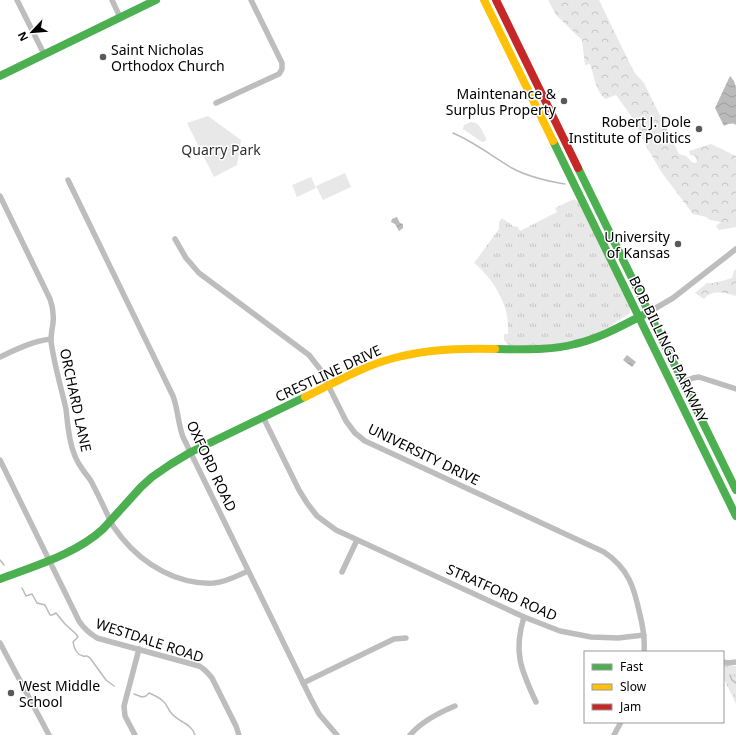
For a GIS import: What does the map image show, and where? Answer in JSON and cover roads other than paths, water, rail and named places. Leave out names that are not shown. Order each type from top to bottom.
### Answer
[{"type":"main road","points":[[0,76],[156,0]]},
{"type":"main road","name":"BOB BILLINGS PARKWAY","points":[[484,0],[736,516]]},
{"type":"main road","name":"BOB BILLINGS PARKWAY","points":[[496,0],[736,490]]},
{"type":"main road","name":"CRESTLINE DRIVE","points":[[0,579],[49,560],[82,544],[111,520],[142,485],[178,459],[376,364],[406,354],[440,350],[563,347],[596,338],[649,312]]},
{"type":"street","points":[[18,0],[44,54]]},
{"type":"street","points":[[112,0],[120,17]]},
{"type":"street","points":[[216,104],[279,74],[282,69],[282,63],[252,0]]},
{"type":"street","name":"OXFORD ROAD","points":[[68,180],[173,396],[181,431],[248,571],[303,683],[320,714],[336,735]]},
{"type":"street","name":"ORCHARD LANE","points":[[0,196],[53,307],[51,339],[61,394],[66,409],[69,438],[72,447],[78,462],[92,483],[115,529],[135,551],[152,565],[182,579],[198,582],[215,582],[229,579],[248,571]]},
{"type":"street","name":"UNIVERSITY DRIVE","points":[[175,239],[186,258],[208,281],[309,355],[320,369],[351,429],[360,438],[369,444],[604,552],[615,559],[625,572],[636,594],[644,635],[644,651]]},
{"type":"street","name":"CRESTLINE DRIVE","points":[[649,312],[673,298],[736,249]]},
{"type":"street","points":[[0,357],[32,343],[51,339]]},
{"type":"street","points":[[683,382],[699,377],[736,389]]},
{"type":"street","name":"STRATFORD ROAD","points":[[263,417],[299,490],[317,516],[329,526],[343,534],[560,631],[591,637],[618,638],[644,635]]},
{"type":"street","name":"WESTDALE ROAD","points":[[0,460],[49,560],[83,627],[87,632],[97,638],[199,666],[204,669],[212,678],[239,735]]},
{"type":"street","points":[[342,572],[357,540]]},
{"type":"street","points":[[524,616],[519,642],[520,663],[526,681],[536,702]]},
{"type":"street","points":[[303,683],[394,639],[406,638]]},
{"type":"street","points":[[0,643],[49,735]]},
{"type":"street","points":[[135,735],[125,716],[124,706],[139,649]]},
{"type":"street","points":[[724,662],[736,662]]},
{"type":"street","points":[[410,735],[431,717],[455,706]]},
{"type":"street","points":[[614,735],[620,723]]},
{"type":"water","points":[[730,76],[736,87],[736,125],[732,123],[724,126],[715,108]]},
{"type":"water","points":[[397,217],[400,223],[403,224],[403,228],[399,231],[395,224],[391,222],[392,219]]},
{"type":"water","points":[[627,355],[636,362],[632,367],[623,360]]},
{"type":"waterway","points":[[453,133],[524,174],[551,182],[565,184]]},
{"type":"waterway","points":[[0,560],[4,565]]},
{"type":"waterway","points":[[22,588],[26,596],[32,594],[37,603],[45,605],[50,615],[56,613],[76,634],[78,637],[73,642],[77,653],[90,658],[106,680],[114,686]]},
{"type":"waterway","points":[[730,675],[732,680],[736,683]]},
{"type":"waterway","points":[[134,694],[142,697],[149,693],[160,698],[166,704],[169,711],[191,728],[195,735]]},
{"type":"place","name":"Saint Nicholas Orthodox Church","points":[[103,57]]},
{"type":"place","name":"Maintenance & Surplus Property","points":[[564,101]]},
{"type":"place","name":"Robert J. Dole Institute of Politics","points":[[699,129]]},
{"type":"place","name":"University of Kansas","points":[[678,244]]},
{"type":"place","name":"West Middle School","points":[[11,693]]},
{"type":"park label","name":"Quarry Park","points":[[221,149]]}]
